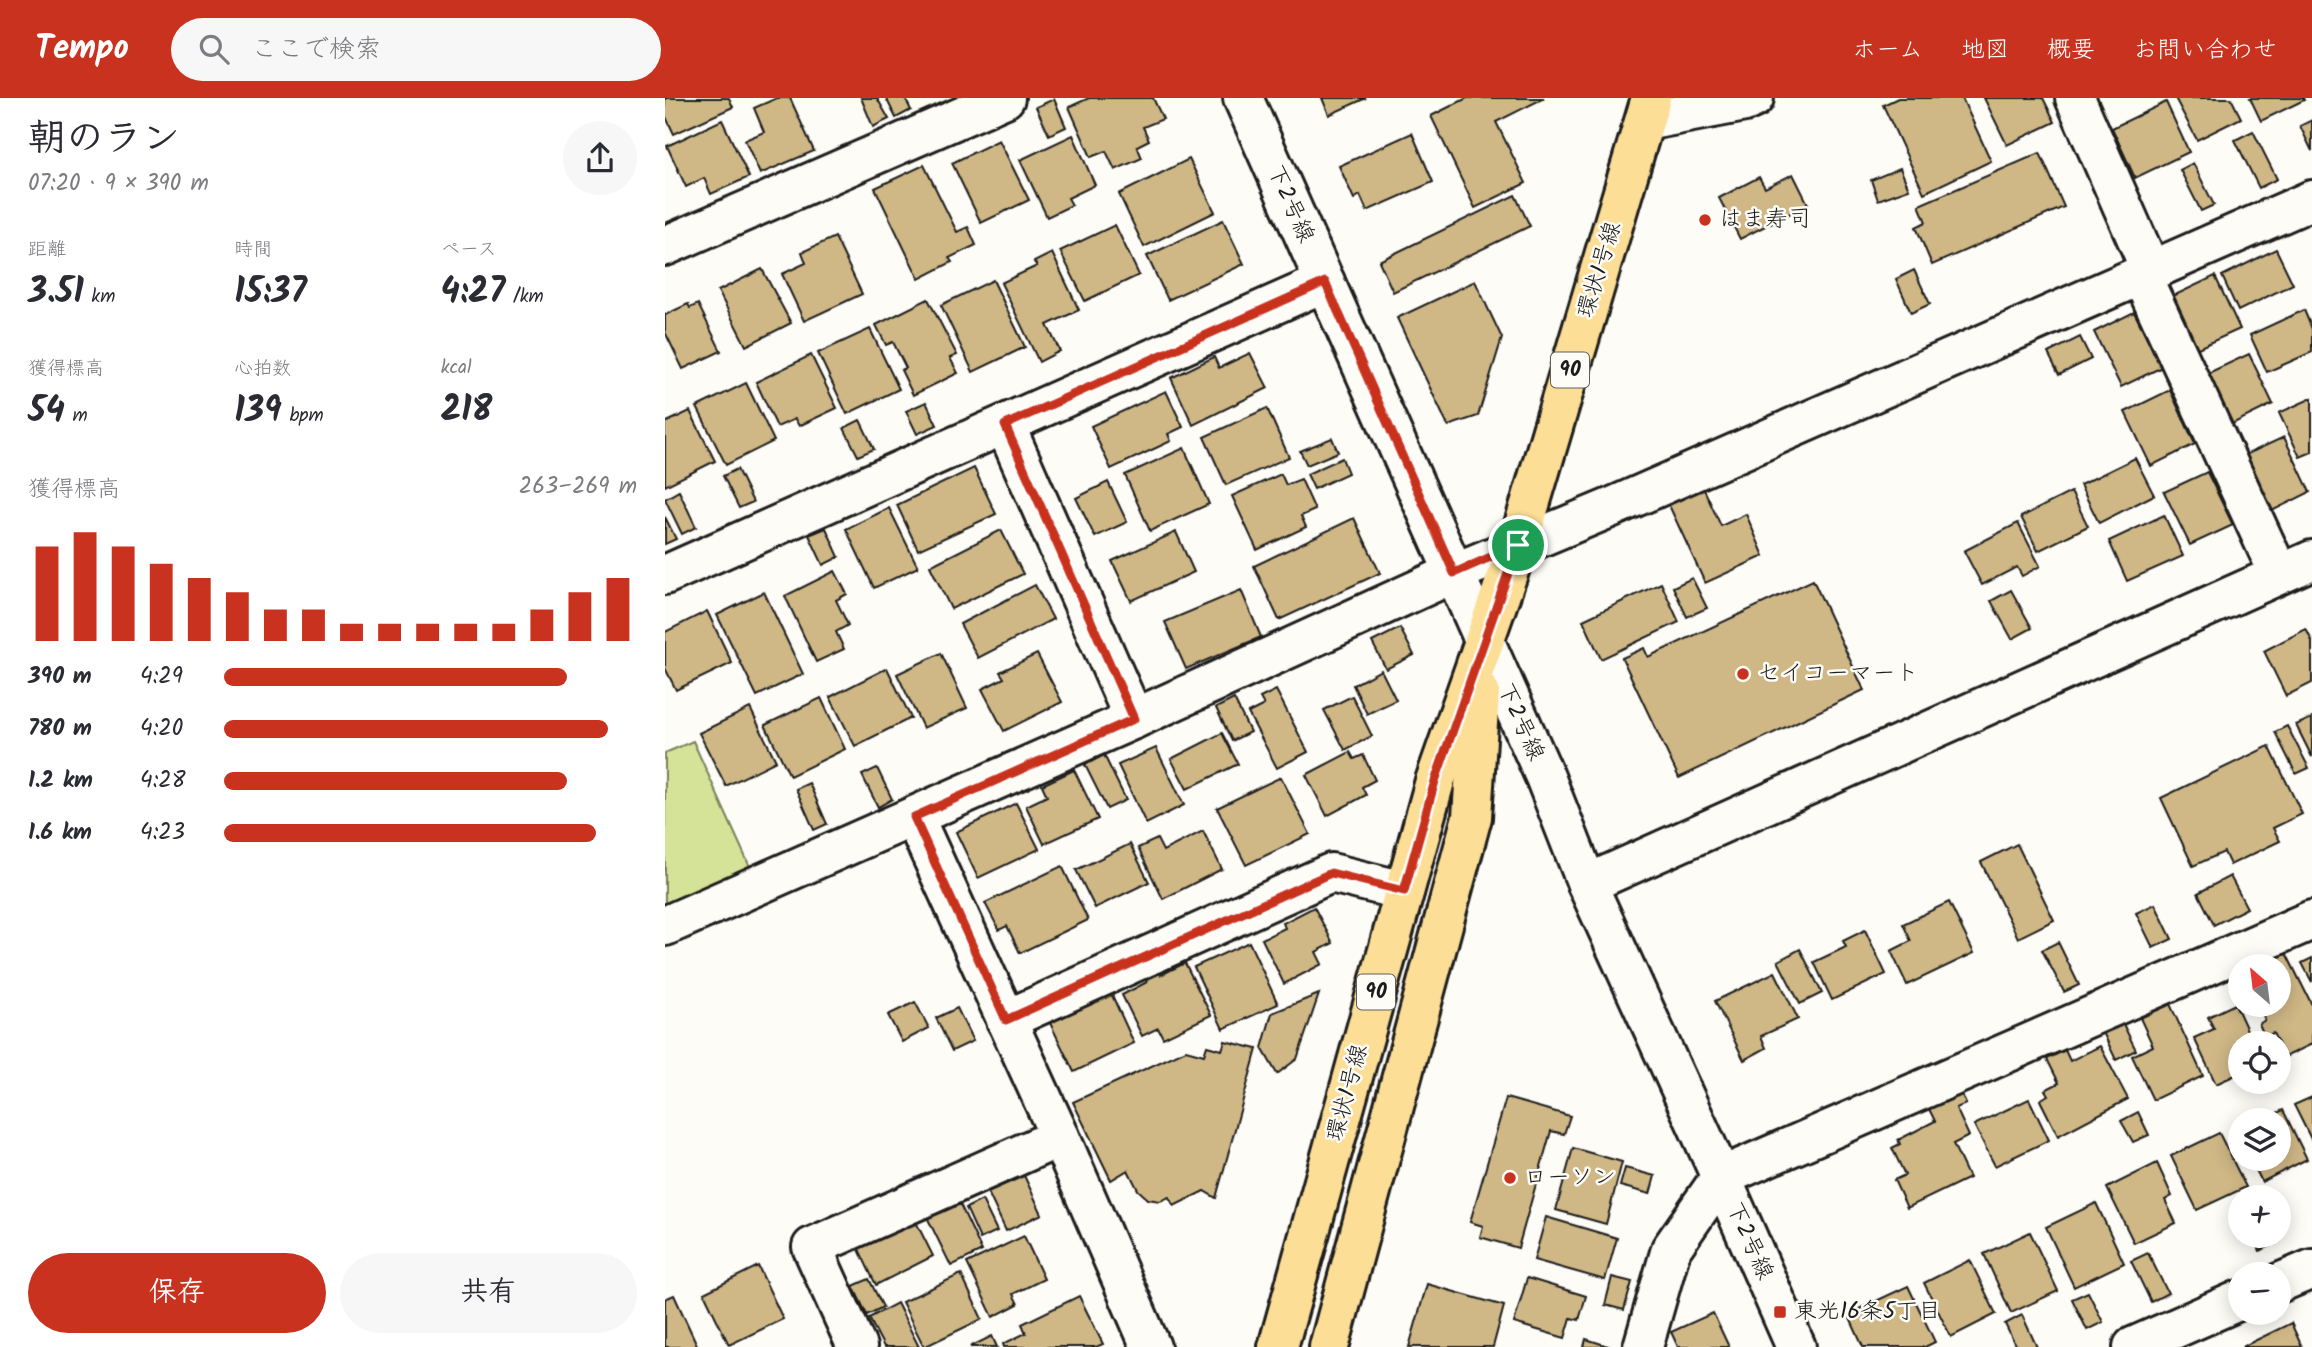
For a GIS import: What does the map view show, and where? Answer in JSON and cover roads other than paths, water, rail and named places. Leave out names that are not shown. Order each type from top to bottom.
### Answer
[{"type":"main road","name":"環状1号線","points":[[1278,1347],[1435,781],[1518,545],[1648,109]]},
{"type":"main road","name":"環状1号線","points":[[1329,1347],[1472,817],[1484,640]]},
{"type":"street","points":[[665,246],[1005,98]]},
{"type":"street","name":"下2号線","points":[[1243,98],[1545,778],[1587,884],[1796,1347]]},
{"type":"street","points":[[1648,109],[1745,102],[1754,98]]},
{"type":"street","points":[[1587,884],[2295,567],[2146,273],[2075,98]]},
{"type":"street","points":[[665,926],[1134,719],[1518,545],[1622,503],[2146,273],[2309,210]]},
{"type":"street","points":[[665,575],[1325,282]]},
{"type":"street","points":[[1005,425],[1134,719]]},
{"type":"street","points":[[914,817],[1060,1138],[1151,1347]]},
{"type":"street","points":[[1006,1020],[1331,873],[1404,891]]},
{"type":"street","points":[[1643,1347],[1671,1249],[1721,1177],[2312,920]]},
{"type":"street","points":[[857,1347],[812,1247],[1060,1138]]},
{"type":"street","points":[[2291,1278],[2312,1269]]},
{"type":"street","points":[[2133,1347],[2205,1333],[2228,1311]]},
{"type":"place","name":"はま寿司","points":[[1705,220]]},
{"type":"place","name":"セイコーマート","points":[[1743,674]]},
{"type":"place","name":"ローソン","points":[[1510,1178]]},
{"type":"place","name":"東光16条5丁目","points":[[1780,1312]]}]
